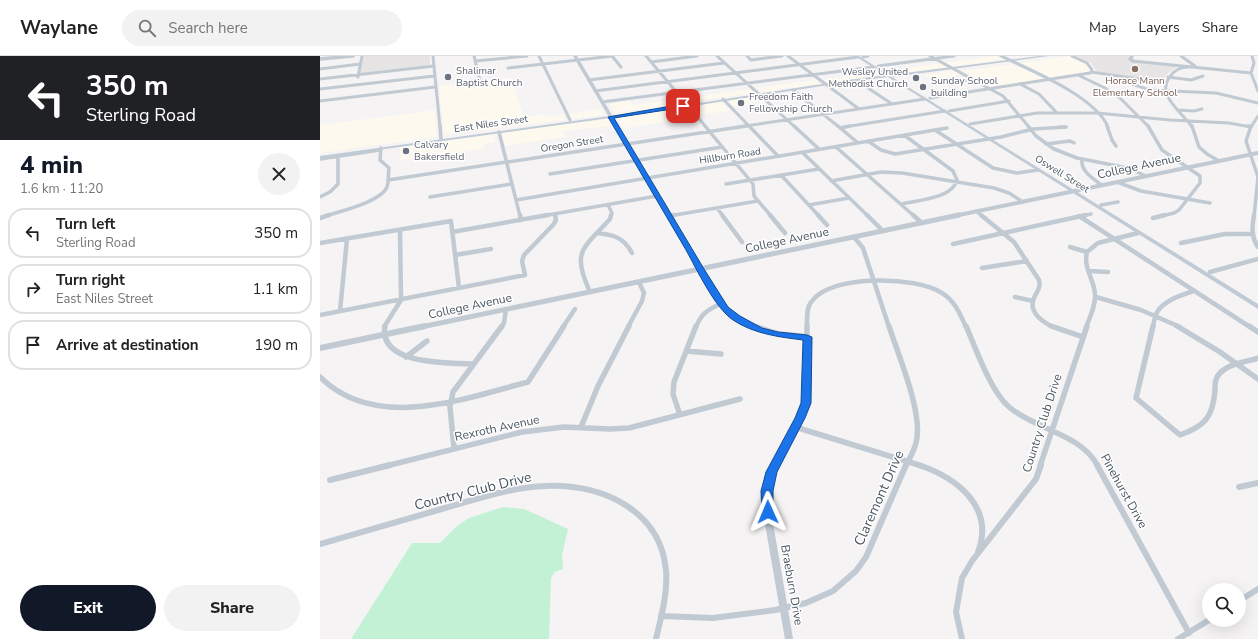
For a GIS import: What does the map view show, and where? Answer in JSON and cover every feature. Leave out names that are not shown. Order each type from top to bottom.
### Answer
[{"type":"main road","name":"Oswell Street","points":[[860,56],[911,90],[970,124],[991,139],[1138,232],[1174,253]]},
{"type":"main road","name":"East Niles Street","points":[[846,82],[859,82],[1037,56]]},
{"type":"main road","name":"East Niles Street","points":[[1010,60],[1047,56]]},
{"type":"main road","name":"Oswell Street","points":[[892,77],[927,99]]},
{"type":"main road","name":"East Niles Street","points":[[320,156],[417,141],[545,126],[723,99],[892,77]]},
{"type":"main road","name":"Oswell Street","points":[[946,110],[1038,170],[1101,205],[1258,306]]},
{"type":"main road","name":"East Niles Street","points":[[320,156],[381,149],[570,120],[610,116]]},
{"type":"main road","points":[[545,126],[570,120]]},
{"type":"main road","points":[[499,132],[528,126]]},
{"type":"main road","points":[[381,149],[417,141]]},
{"type":"main road","points":[[1174,253],[1205,271],[1210,272],[1258,301]]},
{"type":"street","points":[[320,59],[353,56]]},
{"type":"street","points":[[358,76],[362,56]]},
{"type":"street","points":[[433,56],[441,139]]},
{"type":"street","points":[[474,56],[480,81]]},
{"type":"street","points":[[475,61],[528,56]]},
{"type":"street","points":[[539,56],[570,120]]},
{"type":"street","points":[[575,56],[700,269],[731,314],[751,326],[778,334],[807,337]]},
{"type":"street","points":[[508,68],[612,56],[621,67]]},
{"type":"street","points":[[646,56],[750,180],[754,186],[753,194],[784,233]]},
{"type":"street","points":[[651,62],[697,56]]},
{"type":"street","points":[[717,56],[819,149]]},
{"type":"street","points":[[747,56],[751,60],[782,56]]},
{"type":"street","points":[[788,56],[859,109]]},
{"type":"street","points":[[595,91],[868,56]]},
{"type":"street","points":[[930,56],[1003,96],[1031,130],[1046,144],[1059,151],[1082,159],[1121,166],[1146,176]]},
{"type":"street","points":[[602,102],[954,56]]},
{"type":"street","points":[[1001,56],[1077,94],[1107,124],[1109,137],[1116,146]]},
{"type":"street","points":[[1072,56],[1089,65],[1091,72],[1166,82]]},
{"type":"street","points":[[1132,56],[1130,59],[1132,61],[1189,67]]},
{"type":"street","points":[[1181,56],[1192,64],[1200,67]]},
{"type":"street","points":[[1252,56],[1254,63],[1252,71],[1258,91]]},
{"type":"street","points":[[589,80],[724,63]]},
{"type":"street","points":[[320,69],[360,64]]},
{"type":"street","points":[[320,83],[321,79],[358,76],[434,66]]},
{"type":"street","points":[[1219,161],[1201,148],[1196,134],[1166,91],[1166,82],[1168,78],[1179,68],[1200,67],[1227,71],[1252,71]]},
{"type":"street","name":"Oregon Street","points":[[388,180],[689,136],[823,114],[1080,76],[1091,72]]},
{"type":"street","points":[[320,89],[434,76]]},
{"type":"street","points":[[1080,76],[1109,90],[1141,117],[1150,127],[1156,143],[1162,150],[1174,160],[1198,174],[1201,181],[1177,212],[1153,218]]},
{"type":"street","points":[[1168,78],[1191,80],[1199,79],[1203,76]]},
{"type":"street","points":[[1131,78],[1130,82],[1134,86],[1148,90],[1214,93],[1258,103]]},
{"type":"street","points":[[951,82],[973,79]]},
{"type":"street","points":[[859,82],[892,104]]},
{"type":"street","points":[[359,96],[360,85]]},
{"type":"street","points":[[1021,85],[1043,97],[1057,113]]},
{"type":"street","points":[[320,100],[436,87]]},
{"type":"street","points":[[793,90],[858,143]]},
{"type":"street","points":[[723,99],[778,156]]},
{"type":"street","points":[[840,128],[946,110],[1009,102]]},
{"type":"street","points":[[1178,110],[1202,109]]},
{"type":"street","points":[[970,124],[1020,116],[1057,113],[1097,113],[1223,123],[1251,127]]},
{"type":"street","points":[[1258,116],[1251,127],[1246,141],[1249,154],[1258,177],[1256,214],[1252,234],[1254,242],[1258,247]]},
{"type":"street","points":[[868,141],[881,150],[895,154],[991,139],[1031,130],[1066,126]]},
{"type":"street","name":"Hillburn Road","points":[[516,200],[947,128]]},
{"type":"street","points":[[935,130],[997,170],[1017,173],[1038,170]]},
{"type":"street","points":[[499,132],[521,220]]},
{"type":"street","points":[[901,204],[942,195],[952,190],[958,177],[953,171],[904,135]]},
{"type":"street","points":[[1046,144],[1059,143]]},
{"type":"street","points":[[550,174],[722,147]]},
{"type":"street","points":[[836,147],[922,222]]},
{"type":"street","points":[[320,197],[339,184],[340,176],[336,165],[337,154],[381,149],[380,160],[389,168],[387,188],[379,195],[320,218]]},
{"type":"street","points":[[802,152],[883,231]]},
{"type":"street","name":"College Avenue","points":[[320,348],[1258,153]]},
{"type":"street","points":[[1082,159],[1082,167],[1101,185]]},
{"type":"street","points":[[726,184],[819,169]]},
{"type":"street","points":[[831,181],[868,174],[896,172],[1000,190],[1014,195],[1023,202]]},
{"type":"street","points":[[781,175],[827,225]]},
{"type":"street","points":[[1117,182],[1141,191],[1210,203]]},
{"type":"street","points":[[430,197],[512,184]]},
{"type":"street","points":[[452,232],[657,196]]},
{"type":"street","points":[[809,205],[849,198]]},
{"type":"street","points":[[669,216],[758,201]]},
{"type":"street","points":[[1101,205],[1118,202]]},
{"type":"street","points":[[590,292],[580,267],[579,258],[585,247],[611,216],[611,210],[608,204]]},
{"type":"street","points":[[717,208],[742,242]]},
{"type":"street","points":[[976,211],[1014,242],[1028,261],[1040,283],[1033,300],[1035,312],[1047,324],[1059,330],[1083,337]]},
{"type":"street","points":[[320,315],[525,275],[522,261],[524,255],[553,225],[556,220],[555,214]]},
{"type":"street","points":[[953,244],[1091,214]]},
{"type":"street","points":[[1079,216],[1258,332]]},
{"type":"street","points":[[320,243],[450,221],[460,288]]},
{"type":"street","points":[[400,230],[401,299],[397,309],[386,323],[384,335],[390,348],[406,357],[418,360],[473,364]]},
{"type":"street","points":[[598,232],[610,234],[622,239],[632,253]]},
{"type":"street","points":[[1138,232],[1098,243],[1087,252],[1085,259],[1095,287],[1096,297],[1126,304],[1156,314],[1189,331],[1258,379]]},
{"type":"street","points":[[1181,243],[1222,233],[1239,232],[1252,234]]},
{"type":"street","name":"Claremont Drive","points":[[661,616],[714,618],[798,606],[822,597],[843,584],[852,576],[866,557],[916,443],[918,418],[862,246],[854,237]]},
{"type":"street","points":[[340,311],[347,239]]},
{"type":"street","points":[[1070,247],[1087,252]]},
{"type":"street","points":[[455,255],[491,249]]},
{"type":"street","points":[[1210,272],[1258,259]]},
{"type":"street","points":[[982,268],[1028,261]]},
{"type":"street","points":[[1089,271],[1108,272]]},
{"type":"street","name":"Pinehurst Drive","points":[[874,282],[894,281],[915,283],[936,289],[948,297],[957,307],[1001,399],[1021,418],[1077,443],[1094,458],[1189,633]]},
{"type":"street","points":[[581,427],[598,386],[642,301],[644,293],[639,282]]},
{"type":"street","name":"Braeburn Drive","points":[[789,639],[768,512],[767,491],[771,472],[776,461],[804,411],[807,396],[808,306],[817,294],[828,288],[839,285],[874,282]]},
{"type":"street","points":[[1194,291],[1169,301],[1156,314],[1136,398],[1180,435],[1197,429],[1207,421],[1212,410],[1218,375],[1227,368],[1258,358]]},
{"type":"street","points":[[1015,297],[1033,300]]},
{"type":"street","name":"Country Club Drive","points":[[962,639],[957,618],[957,600],[962,578],[974,558],[1036,479],[1096,297]]},
{"type":"street","points":[[680,415],[674,400],[672,388],[700,317],[707,310],[722,303]]},
{"type":"street","points":[[454,448],[450,401],[456,386],[504,323],[506,309]]},
{"type":"street","points":[[320,377],[331,388],[353,398],[381,406],[408,408],[450,401],[528,382],[575,309]]},
{"type":"street","points":[[406,357],[427,341]]},
{"type":"street","points":[[686,352],[721,354]]},
{"type":"street","name":"Rexroth Avenue","points":[[330,480],[522,432],[546,428],[629,428],[740,399]]},
{"type":"street","points":[[795,427],[928,468],[945,476],[961,488],[974,503],[981,519],[982,534],[979,550],[974,558]]},
{"type":"street","points":[[1239,487],[1258,483]]},
{"type":"street","name":"Country Club Drive","points":[[320,544],[517,489],[558,485],[592,490],[612,497],[632,509],[642,518],[655,536],[662,551],[666,568],[665,594],[656,639]]},
{"type":"street","points":[[1246,597],[1258,589]]},
{"type":"street","points":[[1178,639],[1202,625]]},
{"type":"shaded area","points":[[362,56],[430,56],[430,65],[359,73]]},
{"type":"shaded area","points":[[996,56],[1006,59],[953,67],[945,63]]},
{"type":"shaded area","points":[[1071,56],[1085,62],[1091,70],[1090,72],[1054,79],[1020,63]]},
{"type":"shaded area","name":"Horace Mann Elementary School","points":[[1077,56],[1129,56],[1128,59],[1130,61],[1178,66],[1160,81],[1097,72],[1091,63]]},
{"type":"shaded area","points":[[941,63],[948,67],[895,74],[889,71]]},
{"type":"shaded area","points":[[1013,64],[1046,80],[991,88],[961,71]]},
{"type":"shaded area","points":[[953,70],[962,75],[931,79],[923,75]]},
{"type":"shaded area","points":[[878,72],[882,75],[829,83],[823,80]]},
{"type":"shaded area","points":[[511,78],[524,117],[544,114],[545,117],[564,114],[565,120],[444,135],[439,86]]},
{"type":"shaded area","points":[[817,80],[820,84],[762,92],[756,88]]},
{"type":"shaded area","points":[[749,89],[753,93],[690,102],[687,102],[684,98]]},
{"type":"shaded area","points":[[757,96],[762,101],[748,103],[750,105],[735,107],[728,100]]},
{"type":"shaded area","points":[[678,99],[682,104],[615,113],[609,104],[629,100],[633,105]]},
{"type":"shaded area","points":[[721,101],[730,111],[699,115],[692,106]]},
{"type":"shaded area","points":[[685,107],[694,118],[624,128],[617,117]]},
{"type":"shaded area","points":[[600,109],[603,115],[571,119],[569,114]]},
{"type":"shaded area","points":[[435,110],[437,136],[435,137],[320,153],[320,125]]},
{"type":"shaded area","points":[[608,119],[612,126],[563,131],[565,137],[505,146],[501,133]]},
{"type":"shaded area","points":[[494,134],[496,142],[483,144],[484,149],[400,160],[400,147]]},
{"type":"green space","points":[[503,507],[524,509],[568,529],[562,555],[563,569],[555,572],[551,578],[549,639],[351,639],[412,543],[440,543],[456,527],[469,518]]},
{"type":"place","name":"Horace Mann Elementary School","points":[[1135,69]]},
{"type":"place","name":"Shalimar Baptist Church","points":[[448,77]]},
{"type":"place","name":"Wesley United Methodist Church","points":[[916,78]]},
{"type":"place","name":"Sunday School building","points":[[923,87]]},
{"type":"place","name":"Freedom Faith Fellowship Church","points":[[741,103]]},
{"type":"place","name":"Calvary Bakersfield","points":[[406,151]]},
{"type":"route","points":[[683,106],[611,117],[700,269],[725,308],[736,318],[759,329],[788,336],[807,337],[806,403],[804,411],[771,472],[767,491],[768,512]]}]
